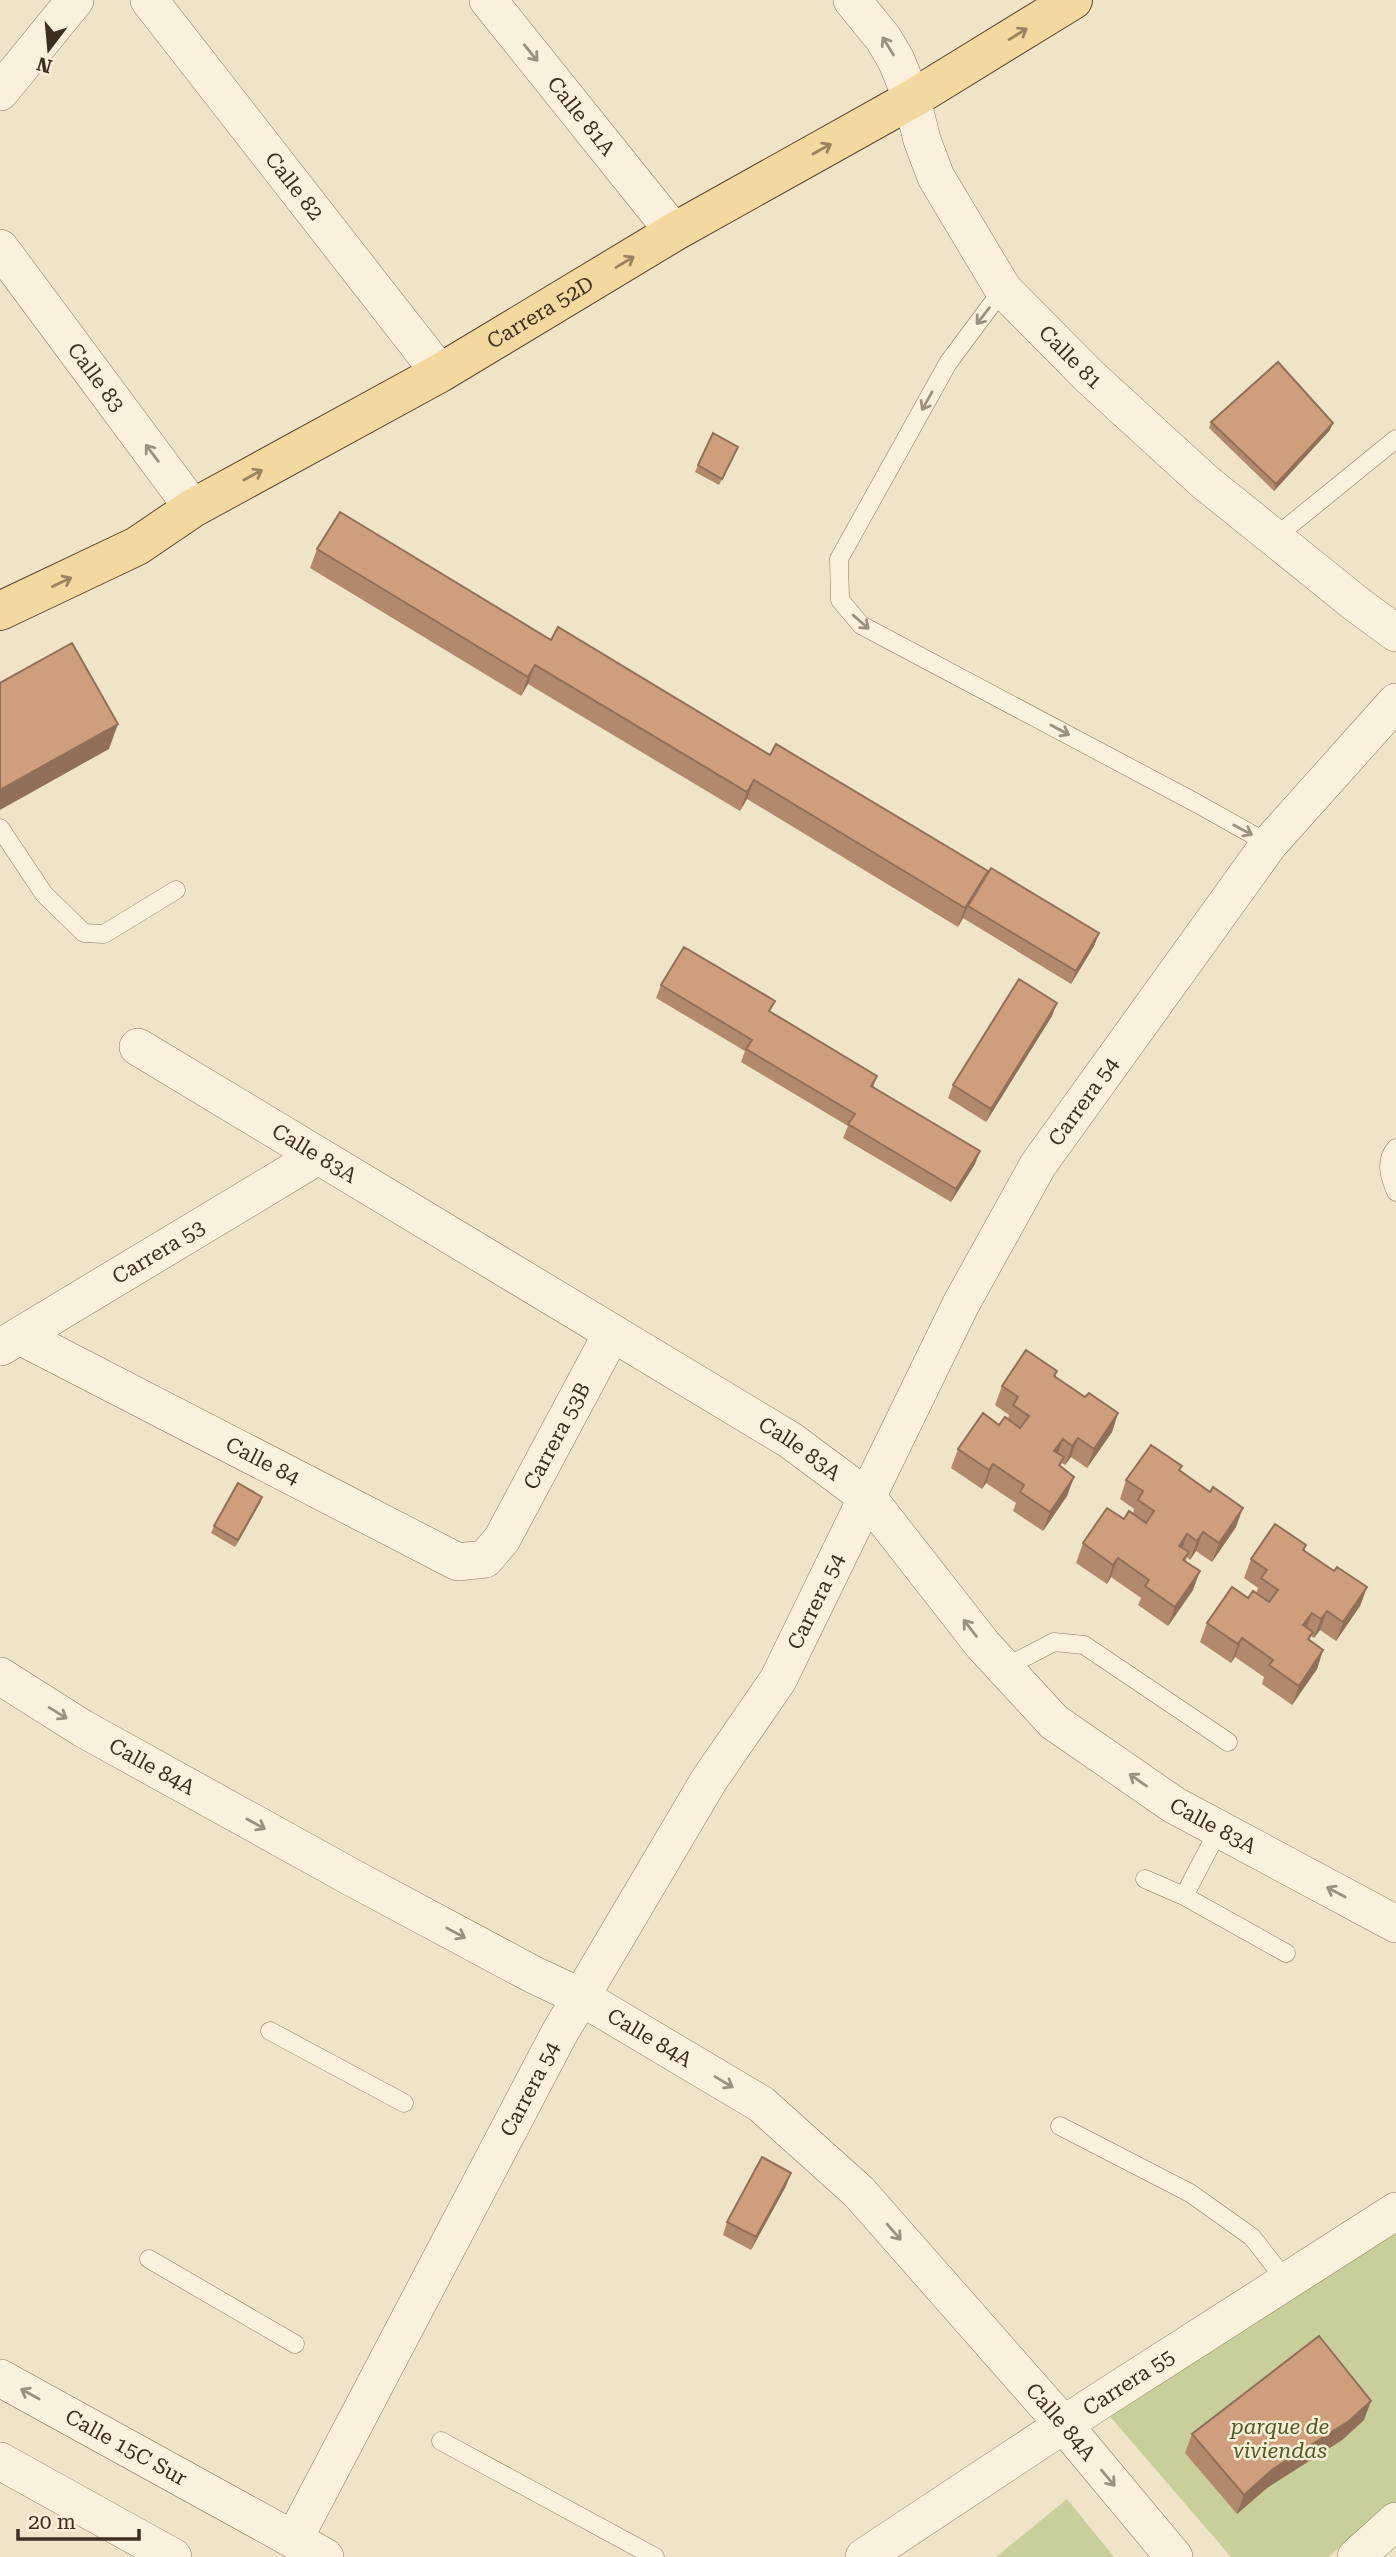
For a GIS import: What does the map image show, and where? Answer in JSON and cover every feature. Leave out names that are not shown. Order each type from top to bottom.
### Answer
[{"type":"main road","name":"Carrera 52D","points":[[0,611],[137,546],[193,508],[440,373],[674,232],[912,99],[1073,0]]},
{"type":"street","points":[[0,92],[75,0]]},
{"type":"street","name":"Calle 82","points":[[149,0],[440,373]]},
{"type":"street","name":"Calle 81A","points":[[488,0],[674,232]]},
{"type":"street","name":"Calle 81","points":[[852,0],[883,38],[896,60],[912,99],[922,141],[936,177],[1003,289],[1089,376],[1205,482],[1396,633]]},
{"type":"street","name":"Calle 83","points":[[0,248],[193,508]]},
{"type":"street","name":"Carrera 54","points":[[295,2539],[552,2046],[709,1780],[778,1680],[961,1304],[1038,1165],[1269,844],[1396,702]]},
{"type":"street","name":"Calle 83A","points":[[138,1047],[790,1440],[868,1498],[983,1645],[1054,1722],[1174,1805],[1396,1924]]},
{"type":"street","name":"Carrera 53","points":[[10,1342],[318,1156]]},
{"type":"street","name":"Carrera 53B","points":[[502,1539],[612,1333]]},
{"type":"street","name":"Calle 84","points":[[10,1342],[458,1562],[485,1559],[502,1539]]},
{"type":"street","name":"Calle 84A","points":[[0,1676],[82,1728],[351,1877],[534,1975],[581,1997],[761,2104],[859,2192],[1064,2425],[1174,2557]]},
{"type":"street","name":"Carrera 55","points":[[864,2557],[1396,2211]]},
{"type":"street","name":"Calle 15C Sur","points":[[0,2378],[325,2557]]},
{"type":"street","points":[[0,2462],[173,2557]]},
{"type":"street","points":[[1356,2557],[1396,2521]]},
{"type":"lane","points":[[1003,289],[948,363],[839,559],[840,600],[861,625],[1269,844]]},
{"type":"lane","points":[[1274,538],[1396,439]]},
{"type":"lane","points":[[0,828],[44,894],[84,933],[104,934],[176,890]]},
{"type":"lane","points":[[1396,1148],[1392,1152],[1388,1173],[1396,1192]]},
{"type":"lane","points":[[1004,1668],[1054,1642],[1084,1644],[1228,1742]]},
{"type":"lane","points":[[1184,1896],[1219,1829]]},
{"type":"lane","points":[[1145,1880],[1184,1896],[1286,1954]]},
{"type":"lane","points":[[270,2031],[404,2103]]},
{"type":"lane","points":[[1060,2126],[1190,2193],[1252,2237],[1287,2282]]},
{"type":"lane","points":[[149,2259],[295,2344]]},
{"type":"lane","points":[[441,2441],[655,2557]]},
{"type":"green space","name":"parque de viviendas","points":[[1396,2230],[1396,2502],[1328,2557],[1231,2557],[1107,2413]]},
{"type":"green space","points":[[1067,2499],[1114,2557],[996,2557]]},
{"type":"building","points":[[1278,362],[1333,423],[1276,484],[1211,422]]},
{"type":"building","points":[[713,433],[738,447],[722,479],[698,465]]},
{"type":"building","points":[[340,512],[551,640],[558,627],[770,755],[776,744],[988,871],[965,908],[754,780],[747,792],[535,665],[528,677],[317,549]]},
{"type":"building","points":[[72,643],[118,724],[0,790],[0,683]]},
{"type":"building","points":[[991,868],[1099,933],[1076,971],[968,906]]},
{"type":"building","points":[[684,947],[775,1001],[769,1011],[877,1076],[871,1086],[980,1151],[956,1189],[848,1124],[855,1114],[746,1049],[752,1040],[661,985]]},
{"type":"building","points":[[1019,979],[1057,1003],[991,1109],[953,1085]]},
{"type":"building","points":[[1026,1350],[1057,1371],[1054,1376],[1085,1397],[1089,1393],[1118,1413],[1094,1449],[1078,1438],[1072,1446],[1063,1439],[1054,1451],[1064,1457],[1059,1465],[1074,1477],[1050,1512],[1020,1492],[1024,1485],[993,1464],[989,1470],[958,1449],[983,1413],[999,1425],[1005,1417],[1020,1428],[1029,1416],[1013,1405],[1018,1397],[1002,1386]]},
{"type":"building","points":[[1151,1445],[1182,1466],[1179,1470],[1210,1492],[1213,1487],[1243,1508],[1219,1543],[1203,1532],[1197,1541],[1187,1534],[1179,1546],[1189,1552],[1183,1560],[1200,1571],[1175,1607],[1145,1586],[1149,1580],[1118,1558],[1113,1565],[1083,1543],[1107,1508],[1124,1519],[1129,1511],[1146,1523],[1154,1511],[1138,1500],[1143,1491],[1126,1480]]},
{"type":"building","points":[[238,1483],[262,1497],[238,1540],[214,1526]]},
{"type":"building","points":[[1275,1524],[1306,1545],[1303,1550],[1334,1571],[1337,1567],[1367,1587],[1343,1622],[1327,1611],[1321,1619],[1312,1613],[1303,1625],[1313,1632],[1308,1639],[1323,1650],[1299,1686],[1269,1665],[1273,1660],[1242,1638],[1238,1644],[1207,1623],[1232,1587],[1248,1598],[1253,1591],[1269,1602],[1278,1590],[1261,1578],[1267,1570],[1251,1559]]},
{"type":"building","points":[[762,2157],[791,2173],[756,2237],[727,2222]]},
{"type":"building","points":[[1319,2336],[1371,2401],[1349,2421],[1273,2469],[1244,2495],[1192,2434]]}]
